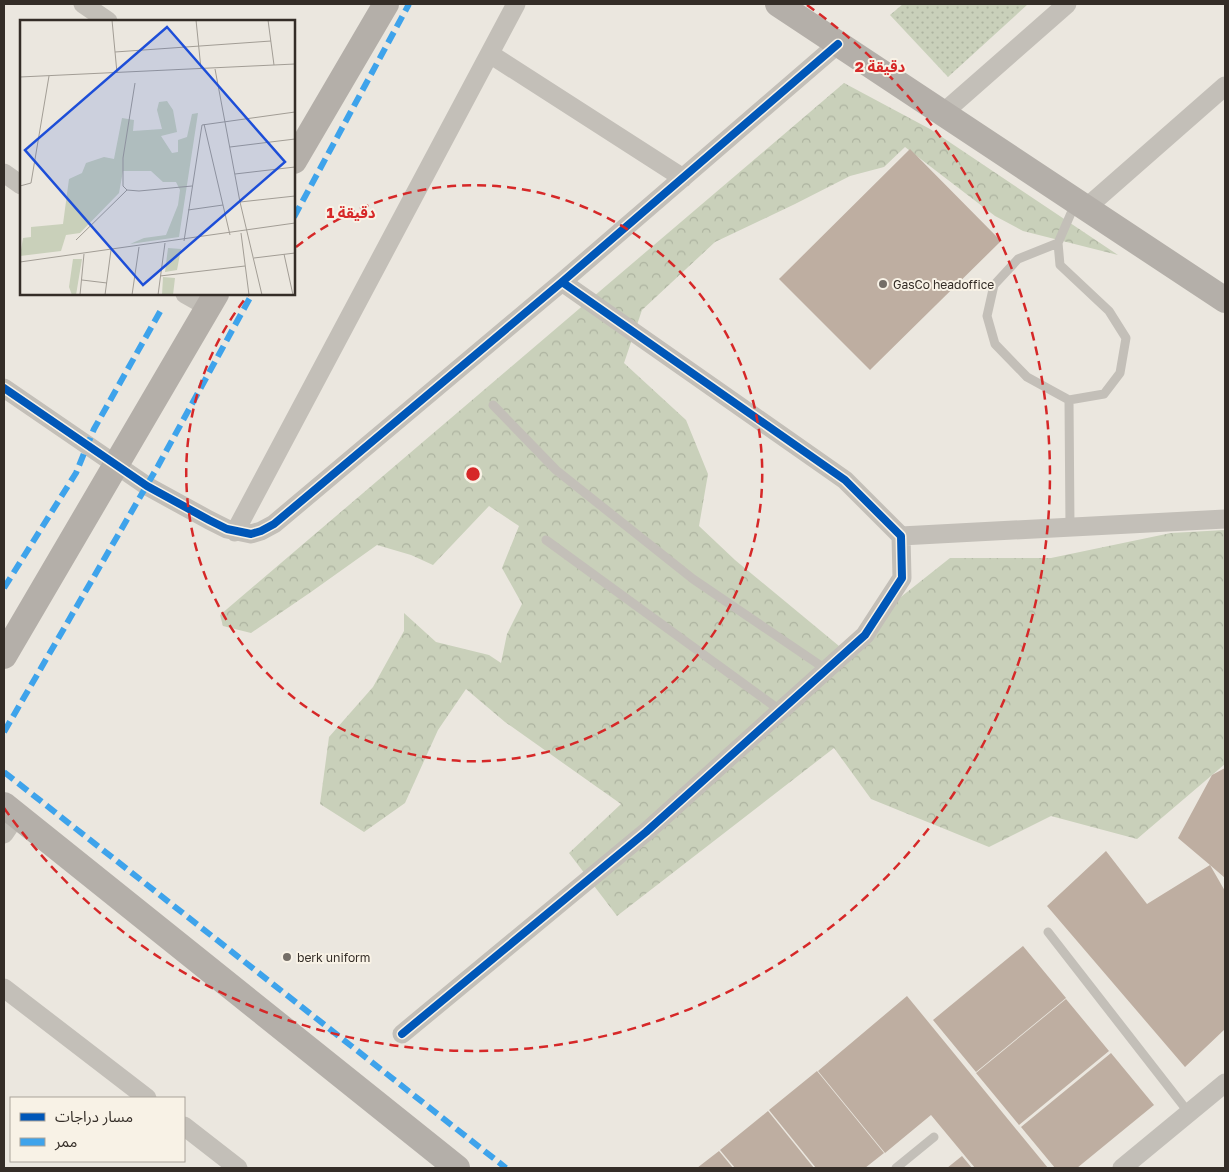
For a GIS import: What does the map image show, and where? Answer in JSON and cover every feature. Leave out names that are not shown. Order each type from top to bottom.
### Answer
[{"type":"street","points":[[83,4],[107,20]]},
{"type":"street","points":[[295,154],[386,4]]},
{"type":"street","points":[[236,532],[516,4]]},
{"type":"street","points":[[778,4],[1225,300]]},
{"type":"street","points":[[943,113],[1067,4]]},
{"type":"street","points":[[4,388],[147,486],[209,520],[236,532],[251,534],[261,531],[274,524],[562,282],[838,44]]},
{"type":"street","points":[[490,54],[683,178]]},
{"type":"street","points":[[1081,205],[1225,86]]},
{"type":"street","points":[[4,173],[20,184]]},
{"type":"street","points":[[402,1034],[646,832],[782,712],[865,635],[902,578],[901,536],[845,480],[562,282]]},
{"type":"street","points":[[4,656],[212,301],[188,295]]},
{"type":"street","points":[[901,536],[1225,518]]},
{"type":"street","points":[[8,818],[447,1165]]},
{"type":"street","points":[[4,988],[146,1097]]},
{"type":"street","points":[[1122,1168],[1225,1083]]},
{"type":"street","points":[[185,1127],[238,1168]]},
{"type":"lane","points":[[1058,244],[1018,259],[994,285],[987,316],[995,344],[1027,377],[1069,400],[1104,394],[1120,373],[1126,338],[1109,311],[1060,265],[1058,244],[1081,205]]},
{"type":"lane","points":[[1069,400],[1070,527]]},
{"type":"lane","points":[[493,405],[556,470],[693,579],[827,670]]},
{"type":"lane","points":[[546,540],[782,712]]},
{"type":"lane","points":[[1048,932],[1189,1113]]},
{"type":"lane","points":[[896,1168],[934,1137]]},
{"type":"green space","points":[[903,4],[1028,4],[948,77],[890,15]]},
{"type":"green space","points":[[844,83],[930,129],[1118,255],[1023,231],[995,216],[905,147],[884,167],[850,176],[715,242],[642,310],[624,363],[686,420],[708,474],[699,526],[735,560],[839,646],[950,558],[1051,558],[1171,533],[1225,530],[1225,764],[1137,839],[1051,816],[989,847],[871,799],[834,748],[617,916],[569,853],[621,804],[505,722],[466,689],[438,730],[405,803],[364,832],[320,804],[329,737],[373,687],[404,631],[404,613],[436,642],[489,655],[501,663],[507,634],[522,604],[502,568],[519,526],[489,506],[433,565],[411,555],[377,545],[251,633],[223,626],[220,615]]},
{"type":"building","points":[[910,149],[1001,241],[870,370],[779,279]]},
{"type":"building","points":[[1225,768],[1225,878],[1178,838],[1212,775]]},
{"type":"building","points":[[1106,851],[1147,904],[1210,865],[1225,891],[1225,1029],[1185,1067],[1047,906]]},
{"type":"building","points":[[1023,946],[1066,998],[976,1072],[933,1020]]},
{"type":"building","points":[[907,996],[1048,1168],[975,1168],[931,1115],[885,1153],[818,1071]]},
{"type":"building","points":[[1066,999],[1109,1051],[1019,1125],[976,1073]]},
{"type":"building","points":[[1111,1053],[1154,1105],[1077,1168],[1055,1168],[1021,1127]]},
{"type":"building","points":[[817,1071],[884,1153],[865,1168],[816,1168],[769,1110]]},
{"type":"building","points":[[768,1111],[814,1168],[735,1168],[720,1150]]},
{"type":"building","points":[[719,1151],[733,1168],[697,1168]]},
{"type":"building","points":[[962,1156],[972,1168],[947,1168]]},
{"type":"marked path","points":[[295,215],[409,4]]},
{"type":"marked path","points":[[4,732],[158,466],[251,295]]},
{"type":"marked path","points":[[4,588],[76,473],[94,429],[161,310]]},
{"type":"marked path","points":[[4,772],[506,1168]]},
{"type":"cycle path","points":[[4,388],[147,486],[227,529],[251,534],[261,531],[274,524],[562,282],[838,44]]},
{"type":"cycle path","points":[[402,1034],[646,832],[865,635],[902,578],[901,536],[845,480],[562,282]]},
{"type":"place","name":"GasCo headoffice","points":[[883,284]]},
{"type":"place","name":"berk uniform","points":[[287,957]]}]
